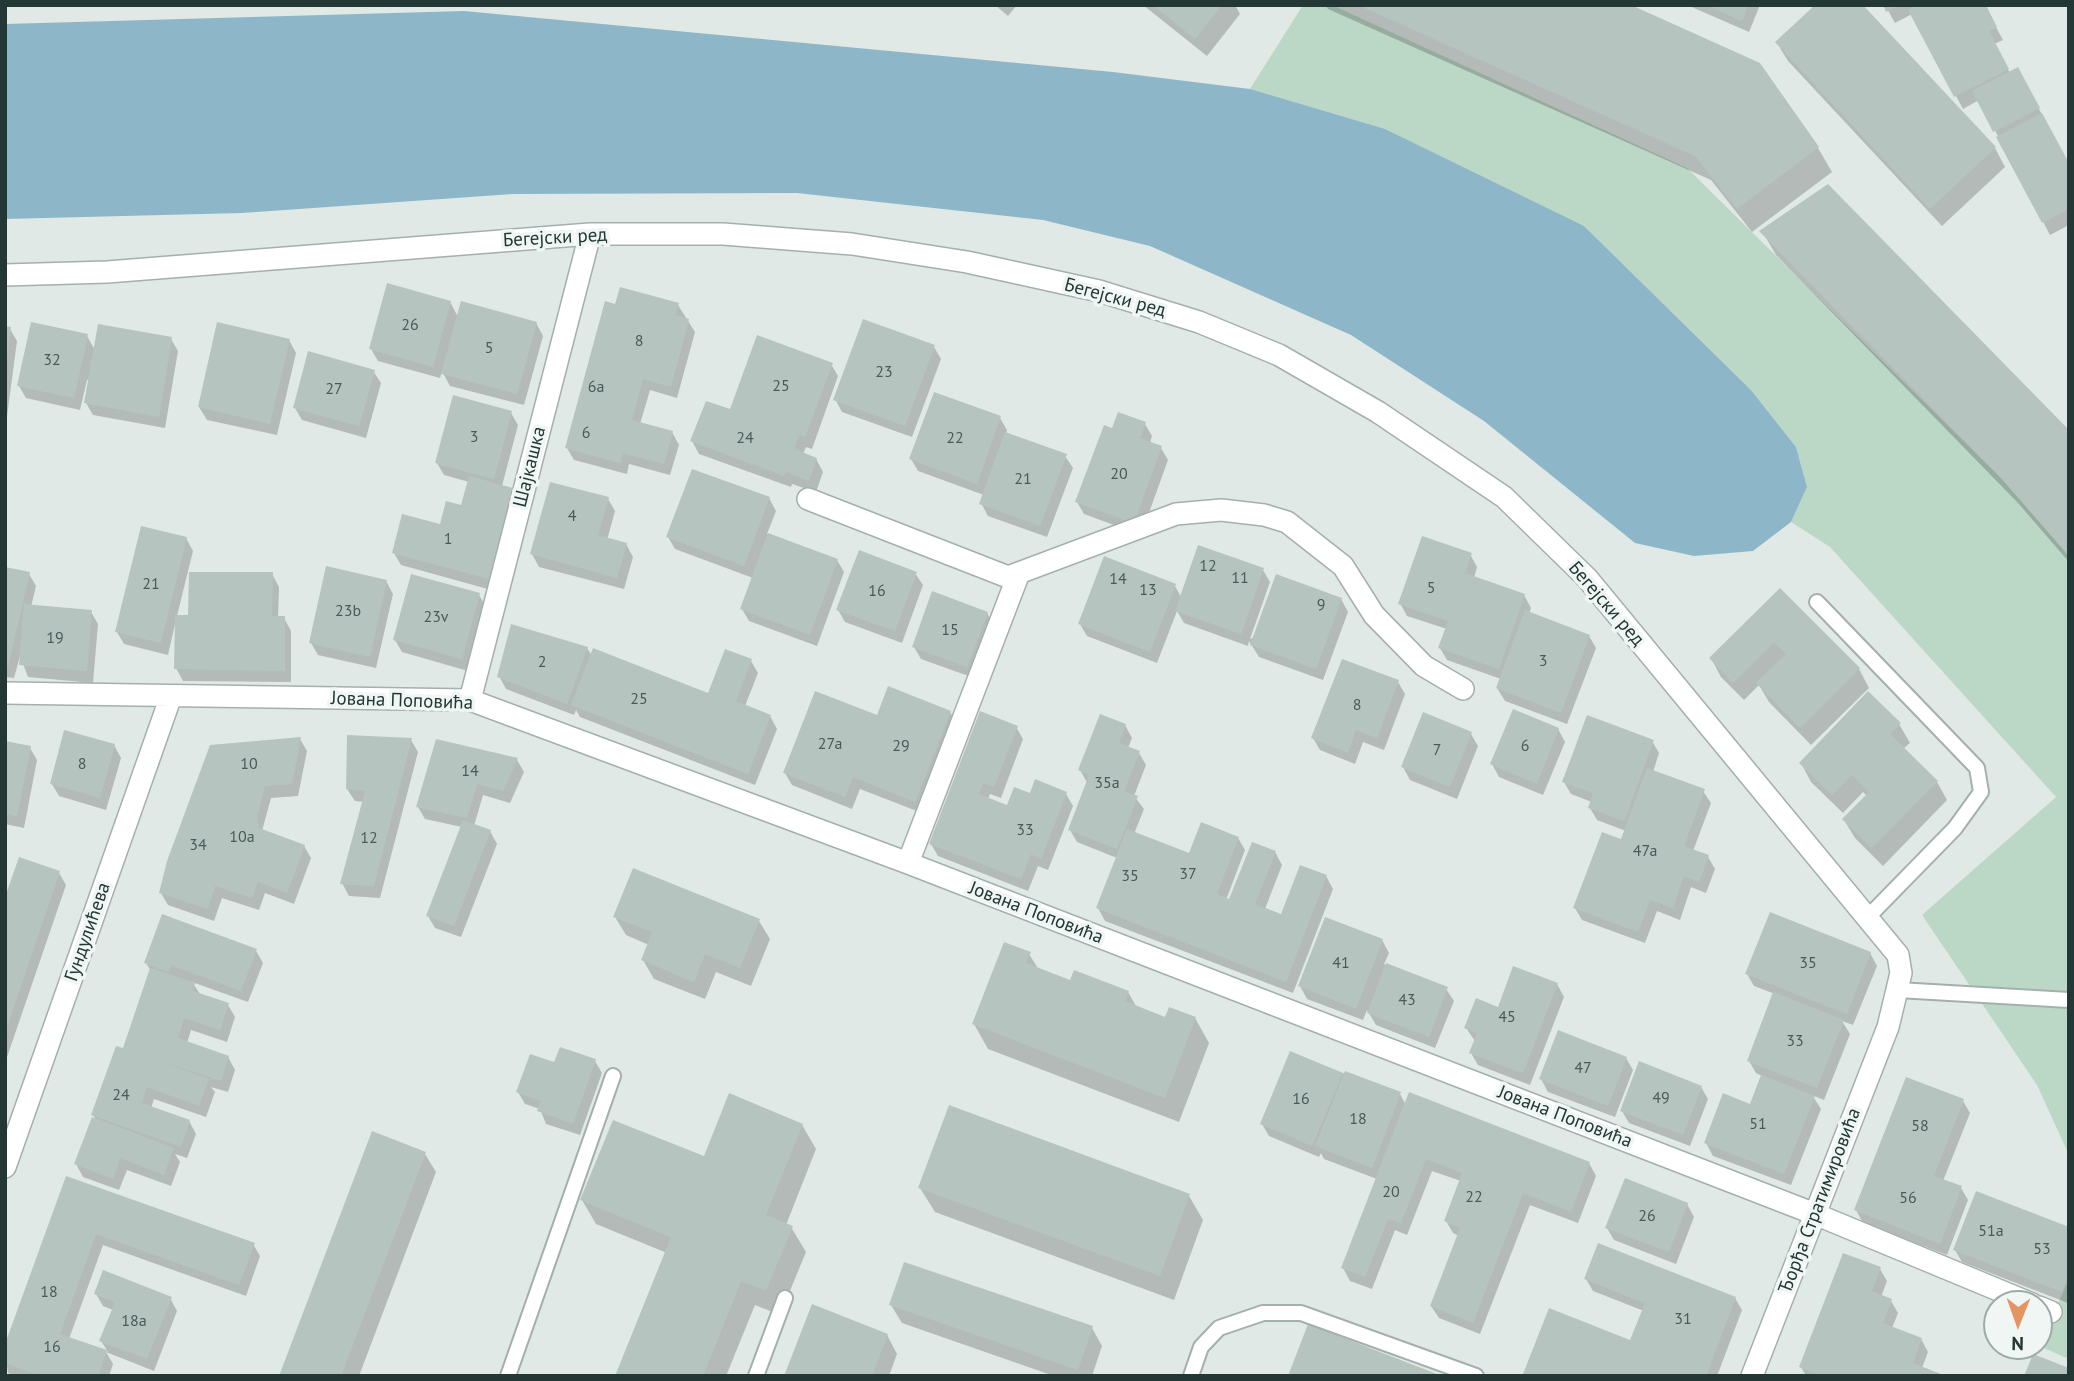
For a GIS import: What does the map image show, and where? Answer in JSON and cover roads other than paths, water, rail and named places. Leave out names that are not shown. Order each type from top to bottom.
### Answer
[{"type":"street","name":"Бегејски ред","points":[[5,275],[107,272],[590,234],[723,234],[852,244],[967,262],[1099,290],[1199,322],[1279,355],[1378,412],[1504,497],[1587,578],[1898,955],[1901,973],[1888,1027]]},
{"type":"street","name":"Шајкашка","points":[[470,700],[590,234]]},
{"type":"street","points":[[808,499],[1008,577],[1176,514],[1221,510],[1264,515],[1287,522],[1342,566],[1374,615],[1424,666],[1463,690]]},
{"type":"street","points":[[908,863],[1019,573]]},
{"type":"street","name":"Јована Поповића","points":[[5,693],[470,700],[908,863],[1815,1214],[1997,1290]]},
{"type":"street","name":"Гундулићева","points":[[5,1167],[171,696]]},
{"type":"street","name":"Ђорђа Стратимировића","points":[[1752,1376],[1888,1027]]},
{"type":"lane","points":[[1817,602],[1977,768],[1979,780],[1981,793],[1955,828],[1867,918]]},
{"type":"lane","points":[[1898,990],[2069,1000]]},
{"type":"lane","points":[[508,1376],[613,1076]]},
{"type":"lane","points":[[756,1376],[785,1298]]},
{"type":"lane","points":[[1191,1376],[1200,1347],[1219,1328],[1263,1313],[1301,1313],[1476,1376]]},
{"type":"water","points":[[464,11],[1113,72],[1250,89],[1385,129],[1584,226],[1751,390],[1796,447],[1807,487],[1791,522],[1753,551],[1694,556],[1635,543],[1484,421],[1351,335],[1150,246],[1043,220],[797,193],[513,194],[242,213],[5,219],[5,24]]}]
